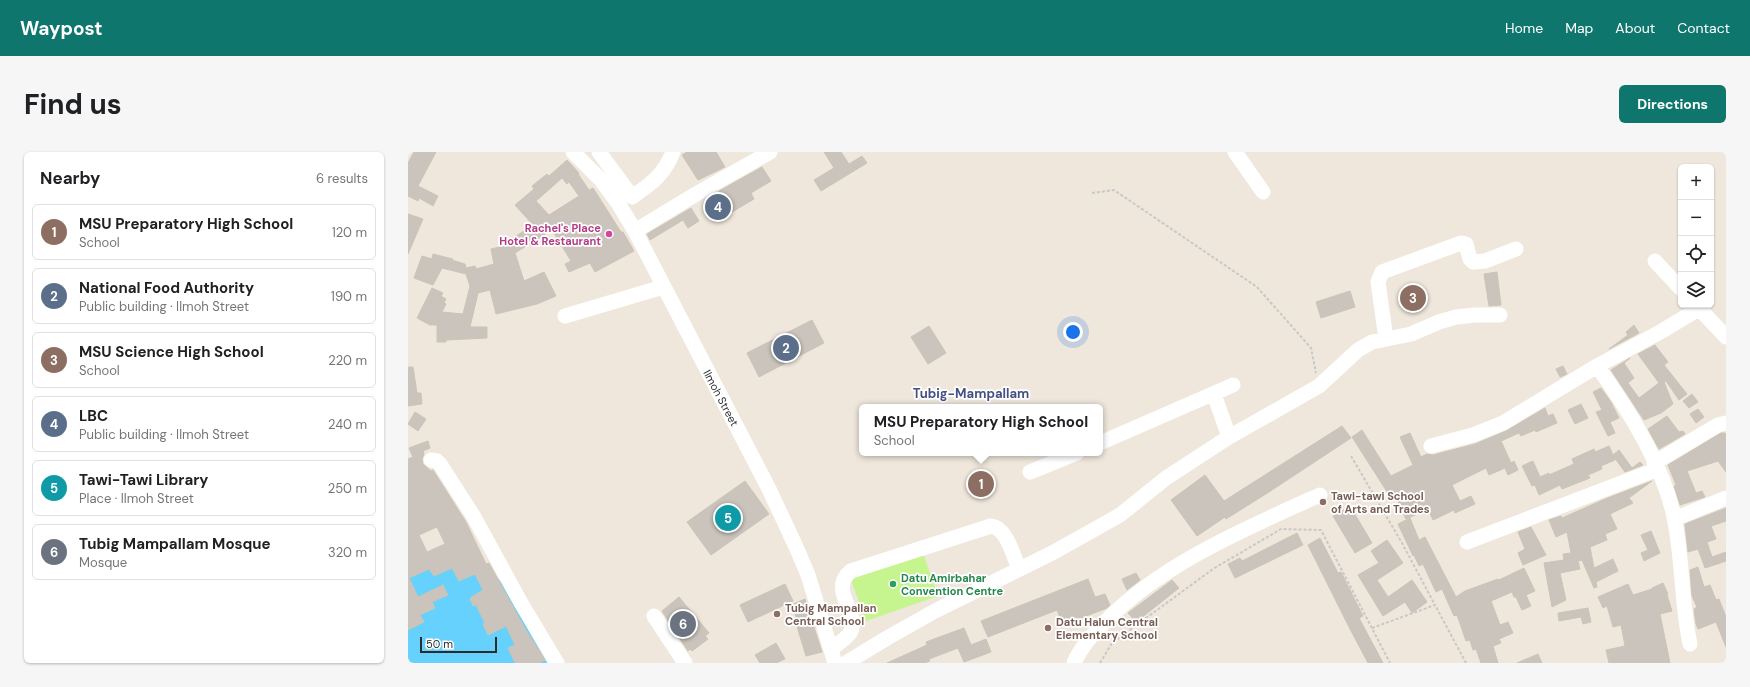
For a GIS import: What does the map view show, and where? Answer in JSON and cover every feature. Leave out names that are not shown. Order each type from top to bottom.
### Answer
[{"type":"street","name":"Ilmoh Street","points":[[573,152],[625,200],[634,231],[769,489],[797,549],[808,575],[833,656]]},
{"type":"street","points":[[600,152],[625,200],[659,176],[668,165],[673,152]]},
{"type":"street","points":[[634,231],[770,152]]},
{"type":"street","points":[[1235,152],[1263,192]]},
{"type":"street","points":[[1386,339],[1378,282],[1382,272],[1463,242],[1467,245],[1470,259],[1473,262],[1485,261],[1516,249]]},
{"type":"street","points":[[1655,262],[1678,286]]},
{"type":"street","points":[[565,316],[663,287]]},
{"type":"street","points":[[1431,446],[1473,435],[1504,423],[1597,366],[1662,331],[1696,308]]},
{"type":"street","points":[[1699,308],[1726,337]]},
{"type":"street","points":[[846,663],[908,626],[1054,552],[1120,515],[1166,478],[1229,437],[1319,386],[1358,350],[1372,342],[1411,334],[1439,322],[1456,317],[1500,315]]},
{"type":"street","points":[[1597,366],[1618,395],[1636,425],[1666,487],[1674,519],[1680,563],[1684,615],[1690,644]]},
{"type":"street","points":[[1103,442],[1233,385]]},
{"type":"street","points":[[1214,394],[1229,437]]},
{"type":"street","points":[[1467,542],[1656,466],[1718,425],[1726,423]]},
{"type":"street","points":[[1030,472],[1070,456]]},
{"type":"street","points":[[431,460],[437,461],[440,464],[474,518],[521,603],[557,663]]},
{"type":"street","points":[[1074,663],[1091,637],[1119,607],[1149,585],[1193,556],[1320,495]]},
{"type":"street","points":[[1674,519],[1726,498]]},
{"type":"street","points":[[833,656],[853,625],[842,587],[847,574],[852,571],[991,526],[1000,529],[1005,536],[1019,569]]},
{"type":"street","points":[[654,616],[685,663]]},
{"type":"path","points":[[1092,193],[1114,190],[1258,287],[1311,348],[1319,386]]},
{"type":"path","points":[[1351,456],[1402,543],[1466,663]]},
{"type":"path","points":[[1100,663],[1112,643],[1213,569],[1282,529],[1321,530],[1390,663]]},
{"type":"path","points":[[1372,628],[1434,605]]},
{"type":"green space","name":"Datu Amirbahar Convention Centre","points":[[921,547],[938,596],[866,621],[848,572]]},
{"type":"water","points":[[408,553],[493,574],[501,582],[547,663],[408,663]]},
{"type":"building","points":[[414,152],[436,152],[418,186],[438,196],[433,206],[419,198],[418,201],[408,196],[408,163]]},
{"type":"building","points":[[687,152],[716,152],[725,167],[698,180],[682,155]]},
{"type":"building","points":[[824,152],[841,152],[849,164],[862,156],[867,163],[821,191],[814,180],[834,168]]},
{"type":"building","points":[[567,160],[579,173],[578,174],[589,190],[593,188],[634,251],[595,272],[590,263],[569,272],[565,264],[571,261],[552,230],[515,253],[524,281],[544,272],[556,296],[537,304],[496,314],[490,290],[478,293],[470,327],[487,327],[487,338],[446,340],[446,342],[437,342],[437,325],[430,325],[417,318],[432,288],[443,293],[441,296],[446,299],[444,303],[446,304],[442,312],[463,314],[470,286],[466,274],[442,268],[433,285],[414,278],[422,256],[432,259],[433,254],[453,259],[452,260],[465,264],[466,268],[475,266],[476,269],[494,264],[491,249],[517,243],[513,238],[533,225],[515,205],[534,189],[532,186],[547,174],[549,176]],"holes":[[[562,178],[567,184],[569,182],[579,196],[549,215],[536,201]]]},
{"type":"building","points":[[762,167],[771,181],[751,193],[754,199],[732,212],[719,191]]},
{"type":"building","points":[[691,208],[699,221],[688,228],[683,220],[650,240],[647,234]]},
{"type":"building","points":[[408,214],[423,219],[408,254]]},
{"type":"building","points":[[1497,272],[1501,305],[1489,306],[1484,274]]},
{"type":"building","points":[[1350,291],[1355,307],[1321,318],[1316,302]]},
{"type":"building","points":[[812,320],[824,343],[759,377],[747,353]]},
{"type":"building","points":[[1634,325],[1639,333],[1609,349],[1628,335],[1626,332]]},
{"type":"building","points":[[929,326],[946,353],[928,364],[911,337]]},
{"type":"building","points":[[1655,345],[1668,362],[1664,365],[1687,394],[1679,400],[1666,381],[1664,382],[1673,404],[1661,413],[1644,420],[1611,370],[1630,358],[1624,363],[1634,378],[1628,383],[1639,398],[1659,383],[1638,354]]},
{"type":"building","points":[[1563,366],[1567,374],[1560,377],[1556,369]]},
{"type":"building","points":[[408,367],[413,367],[417,393],[421,393],[422,404],[408,406]]},
{"type":"building","points":[[1601,388],[1611,402],[1619,418],[1610,422],[1615,433],[1608,436],[1596,412],[1602,410],[1593,392]]},
{"type":"building","points":[[1692,394],[1698,402],[1689,408],[1683,401]]},
{"type":"building","points":[[1581,404],[1588,418],[1575,424],[1568,410]]},
{"type":"building","points":[[1545,408],[1548,416],[1553,414],[1557,423],[1536,432],[1535,430],[1521,436],[1519,433],[1501,441],[1511,463],[1514,461],[1518,470],[1508,475],[1505,468],[1489,475],[1486,468],[1452,485],[1460,501],[1471,496],[1475,504],[1455,513],[1454,510],[1433,520],[1428,509],[1406,519],[1395,496],[1391,498],[1352,437],[1362,430],[1391,476],[1413,465],[1400,437],[1410,433],[1421,457],[1427,454],[1433,455],[1475,444],[1506,431]]},
{"type":"building","points":[[1698,409],[1704,417],[1696,423],[1690,414]]},
{"type":"building","points":[[415,412],[426,419],[418,431],[408,424]]},
{"type":"building","points":[[1667,416],[1679,432],[1683,431],[1685,434],[1659,449],[1648,429]]},
{"type":"building","points":[[1342,426],[1351,438],[1269,492],[1226,519],[1225,517],[1197,536],[1171,500],[1205,475],[1224,501]]},
{"type":"building","points":[[1721,433],[1726,434],[1726,472],[1718,461],[1687,471],[1696,493],[1702,491],[1705,497],[1680,505],[1674,486],[1676,485],[1668,465]]},
{"type":"building","points":[[428,441],[430,448],[423,451],[423,464],[431,471],[433,470],[466,522],[486,564],[489,563],[526,630],[545,660],[539,663],[515,663],[508,648],[515,645],[506,626],[488,635],[483,624],[485,623],[476,605],[473,606],[470,598],[483,590],[475,574],[459,581],[452,568],[434,576],[429,569],[409,578],[418,597],[443,585],[448,595],[432,602],[435,608],[420,615],[424,622],[408,630],[408,459],[413,457],[409,448]],"holes":[[[437,527],[445,544],[427,552],[419,535]]]},
{"type":"building","points":[[1609,446],[1613,455],[1619,450],[1632,468],[1640,462],[1643,465],[1625,472],[1614,457],[1615,460],[1601,466],[1602,469],[1588,475],[1590,478],[1562,489],[1560,485],[1539,495],[1535,485],[1532,486],[1522,466],[1533,461],[1540,477],[1549,473],[1549,475],[1574,464],[1572,459],[1594,449],[1595,452]]},
{"type":"building","points":[[745,481],[769,514],[711,555],[687,522]]},
{"type":"building","points":[[1652,481],[1629,498],[1633,503],[1610,514],[1617,529],[1605,534],[1607,540],[1590,547],[1594,568],[1613,559],[1618,571],[1596,582],[1597,587],[1594,588],[1582,560],[1578,561],[1580,569],[1560,573],[1566,600],[1552,607],[1544,563],[1564,560],[1563,554],[1571,553],[1567,532],[1556,537],[1549,520],[1561,516],[1562,518],[1605,499]]},
{"type":"building","points":[[1350,506],[1372,543],[1355,553],[1333,516]]},
{"type":"building","points":[[1726,508],[1726,521],[1711,526],[1716,539],[1707,542],[1712,557],[1726,552],[1726,561],[1705,568],[1698,549],[1688,552],[1685,524]]},
{"type":"building","points":[[1410,518],[1419,540],[1425,537],[1456,597],[1465,591],[1498,579],[1499,580],[1524,568],[1535,591],[1526,595],[1531,606],[1522,610],[1512,592],[1491,601],[1500,625],[1508,622],[1513,633],[1499,639],[1501,643],[1493,646],[1498,663],[1481,663],[1476,649],[1473,650],[1470,640],[1466,641],[1457,615],[1454,616],[1442,589],[1436,592],[1423,564],[1419,566],[1398,524]]},
{"type":"building","points":[[1531,527],[1546,555],[1523,565],[1518,553],[1525,549],[1518,532]]},
{"type":"building","points":[[1651,531],[1660,553],[1644,561],[1641,553],[1648,550],[1641,535]]},
{"type":"building","points":[[1297,533],[1303,545],[1235,578],[1228,564],[1240,558],[1242,561]]},
{"type":"building","points":[[1320,538],[1338,573],[1341,572],[1363,616],[1359,618],[1383,663],[1368,663],[1349,627],[1308,545]]},
{"type":"building","points":[[1387,540],[1403,563],[1377,580],[1388,597],[1412,580],[1427,602],[1412,613],[1405,602],[1383,616],[1358,575],[1379,563],[1371,551]]},
{"type":"building","points":[[1698,567],[1704,587],[1710,585],[1716,600],[1719,599],[1726,617],[1726,647],[1716,622],[1698,629],[1696,624],[1694,609],[1697,607],[1692,596],[1690,570]]},
{"type":"building","points":[[1136,573],[1140,580],[1127,590],[1122,579]]},
{"type":"building","points":[[1088,579],[1095,597],[1105,594],[1110,605],[1107,608],[1063,625],[1057,610],[988,637],[981,621]]},
{"type":"building","points":[[1172,580],[1179,588],[1136,622],[1128,613]]},
{"type":"building","points":[[1663,583],[1668,594],[1667,595],[1672,611],[1660,614],[1670,663],[1609,663],[1606,650],[1625,646],[1621,625],[1613,627],[1607,606],[1603,608],[1598,597],[1628,584],[1633,595],[1652,589]]},
{"type":"building","points":[[785,584],[793,601],[748,622],[740,605]]},
{"type":"building","points":[[679,597],[709,633],[705,636],[708,639],[692,651],[690,649],[688,651],[662,611]]},
{"type":"building","points":[[805,599],[822,652],[806,656],[795,620],[797,619],[791,605]]},
{"type":"building","points":[[1588,608],[1591,622],[1583,624],[1581,617],[1559,621],[1558,613]]},
{"type":"building","points":[[964,628],[971,645],[986,639],[991,652],[964,662],[958,648],[929,659],[930,661],[924,663],[887,663],[927,645],[926,642]]},
{"type":"building","points":[[776,643],[785,659],[776,663],[760,663],[755,655]]},
{"type":"building","points":[[1538,654],[1542,663],[1517,663]]},
{"type":"place","name":"LBC","points":[[718,207]]},
{"type":"place","name":"Rachel's Place Hotel & Restaurant","points":[[609,234]]},
{"type":"place","name":"MSU Science High School","points":[[1413,298]]},
{"type":"place","name":"National Food Authority","points":[[786,348]]},
{"type":"place","name":"MSU Preparatory High School","points":[[981,484]]},
{"type":"place","name":"Tawi-tawi School of Arts and Trades","points":[[1323,502]]},
{"type":"place","name":"Tawi-Tawi Library","points":[[728,518]]},
{"type":"place","name":"Datu Amirbahar Convention Centre","points":[[893,584]]},
{"type":"place","name":"Tubig Mampallan Central School","points":[[777,614]]},
{"type":"place","name":"Tubig Mampallam Mosque","points":[[683,624]]},
{"type":"place","name":"Datu Halun Central Elementary School","points":[[1048,628]]},
{"type":"district","name":"Tubig-Mampallam","points":[[971,393]]}]
